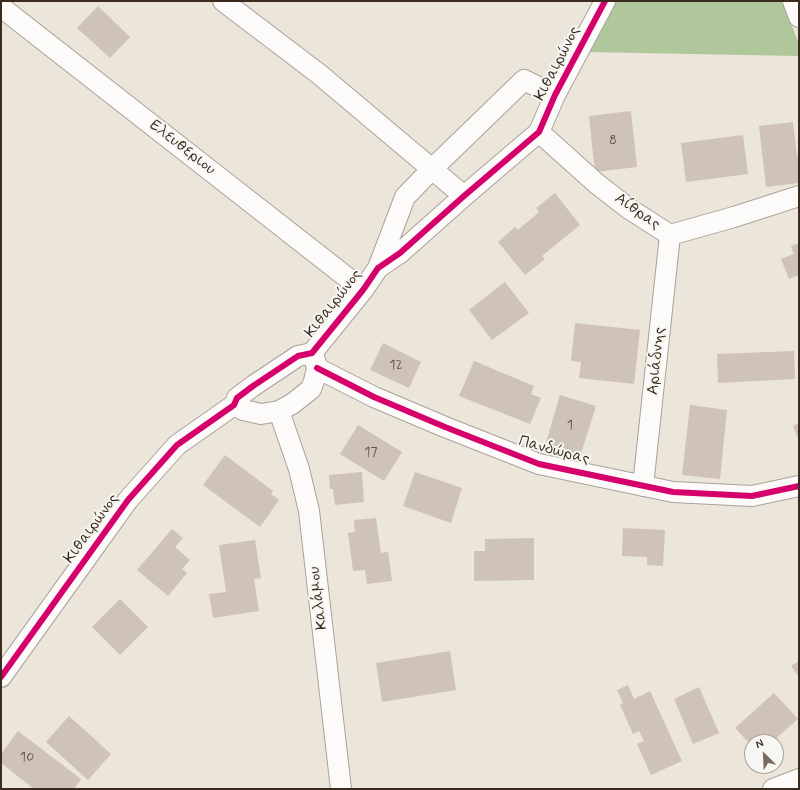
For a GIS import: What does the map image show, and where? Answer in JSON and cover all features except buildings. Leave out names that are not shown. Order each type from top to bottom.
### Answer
[{"type":"street","points":[[223,1],[319,74],[464,196]]},
{"type":"street","name":"Κιθαιρώνος","points":[[1,677],[128,500],[177,445],[234,405],[237,398],[298,356],[315,360],[378,268],[400,253],[539,132],[555,96],[606,1]]},
{"type":"street","points":[[793,1],[799,17]]},
{"type":"street","name":"Ελευθεριου","points":[[1,7],[363,290]]},
{"type":"street","points":[[378,268],[405,197],[524,80],[555,96]]},
{"type":"street","name":"Αίθρας","points":[[539,132],[597,184],[628,208],[670,236],[799,196]]},
{"type":"street","name":"Αριάδνης","points":[[643,486],[670,236]]},
{"type":"street","points":[[234,405],[243,410],[261,414],[279,411],[292,404],[311,389],[314,381],[315,360]]},
{"type":"street","name":"Πανδώρας","points":[[315,360],[374,397],[539,464],[673,492],[752,496],[799,486]]},
{"type":"street","name":"Καλάμου","points":[[279,411],[299,470],[309,511],[341,789]]},
{"type":"street","points":[[781,788],[799,779]]},
{"type":"green space","points":[[617,1],[783,1],[799,45],[799,56],[588,52]]},
{"type":"cycle path","points":[[1,677],[128,500],[177,445],[234,405],[237,398],[253,386],[298,356],[312,353],[363,290],[378,268],[400,253],[539,132],[555,95],[605,1]]},
{"type":"cycle path","points":[[317,368],[374,397],[539,464],[673,492],[752,496],[799,486]]}]
